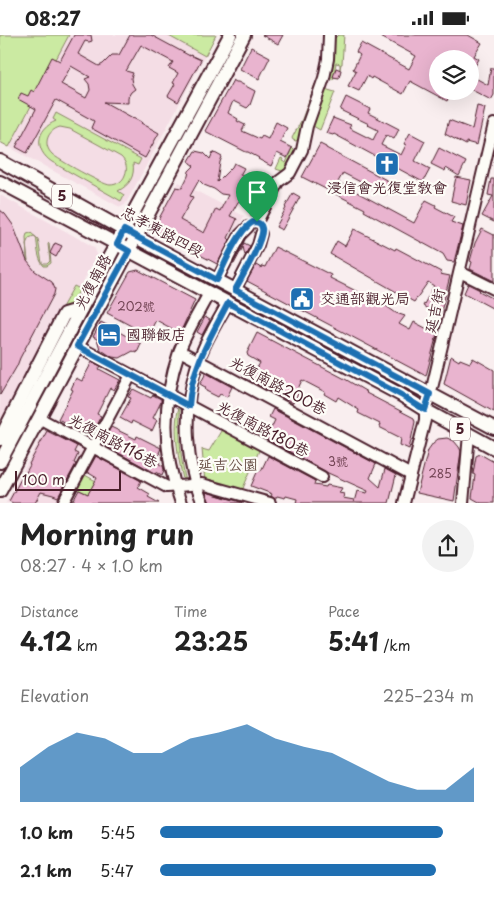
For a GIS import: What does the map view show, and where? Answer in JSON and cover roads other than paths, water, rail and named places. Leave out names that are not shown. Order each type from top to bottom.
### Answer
[{"type":"main road","name":"光復南路","points":[[0,462],[230,35]]},
{"type":"main road","name":"光復南路","points":[[0,491],[244,35]]},
{"type":"main road","name":"忠孝東路四段","points":[[0,161],[136,237],[494,429]]},
{"type":"main road","name":"5","points":[[0,182],[401,395],[494,448]]},
{"type":"main road","name":"光復南路","points":[[0,439],[64,314],[81,309]]},
{"type":"street","points":[[235,290],[258,245],[261,234],[257,237],[251,236],[248,232],[278,182],[290,173],[302,150],[306,126],[324,78],[328,59],[329,35]]},
{"type":"street","name":"延吉街","points":[[404,503],[494,124]]},
{"type":"street","points":[[217,280],[240,235],[252,225]]},
{"type":"street","points":[[460,272],[494,289]]},
{"type":"street","points":[[181,503],[168,460],[166,431],[168,395],[173,373],[188,331],[209,293]]},
{"type":"street","points":[[203,503],[191,463],[188,429],[189,406],[199,361],[228,303]]},
{"type":"street","points":[[77,346],[168,395]]},
{"type":"street","name":"光復南路200巷","points":[[180,351],[411,475]]},
{"type":"street","points":[[63,503],[132,375]]},
{"type":"street","name":"光復南路180巷","points":[[168,395],[322,477]]},
{"type":"street","name":"光復南路116巷","points":[[39,418],[167,487],[175,486]]},
{"type":"street","points":[[463,503],[469,434]]},
{"type":"street","points":[[175,486],[202,484],[270,503]]},
{"type":"place","name":"浸信會光復堂教會","points":[[387,164]]},
{"type":"place","name":"交通部觀光局","points":[[302,299]]},
{"type":"place","name":"國聯飯店","points":[[109,335]]},
{"type":"park label","name":"延吉公園","points":[[228,465]]}]
